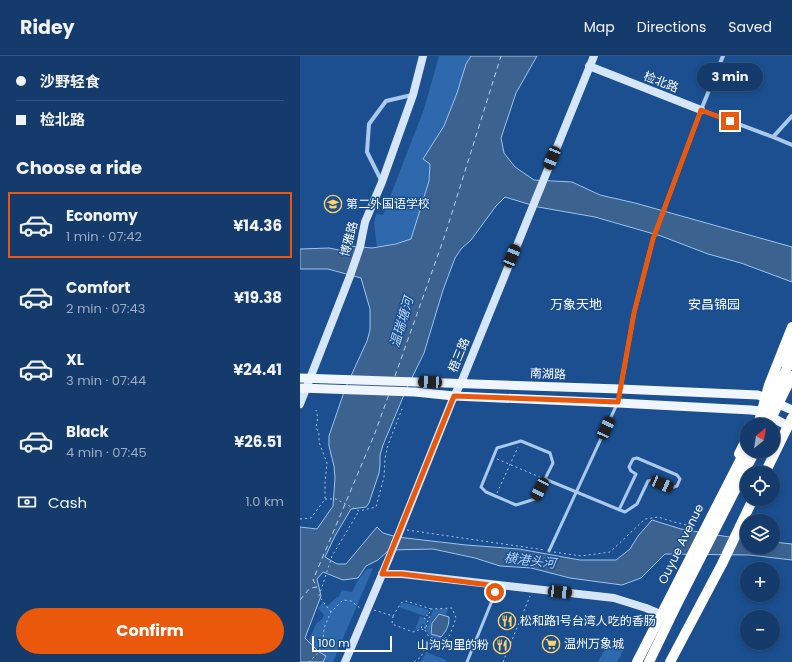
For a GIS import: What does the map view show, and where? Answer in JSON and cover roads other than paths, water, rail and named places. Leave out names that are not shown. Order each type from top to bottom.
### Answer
[{"type":"highway","points":[[760,418],[769,385],[792,327]]},
{"type":"highway","points":[[756,418],[792,342]]},
{"type":"highway","points":[[762,418],[792,358]]},
{"type":"highway","points":[[771,418],[792,376]]},
{"type":"highway","points":[[768,466],[790,422]]},
{"type":"highway","name":"Ouyue Avenue","points":[[638,662],[660,614],[740,452]]},
{"type":"highway","points":[[638,662],[741,458]]},
{"type":"highway","points":[[649,662],[751,458]]},
{"type":"highway","points":[[670,662],[736,537],[750,506]]},
{"type":"main road","name":"南湖路","points":[[300,378],[415,381],[758,395],[792,410]]},
{"type":"main road","points":[[303,388],[415,392],[454,396],[618,402],[760,411],[790,422]]},
{"type":"street","name":"博雅路","points":[[300,404],[303,388],[310,378],[350,276],[360,247],[365,222],[382,182],[413,95],[423,56]]},
{"type":"street","name":"梧三路","points":[[345,662],[401,529],[454,396],[461,383],[594,56]]},
{"type":"street","points":[[618,402],[634,313],[653,239],[701,110],[723,56]]},
{"type":"street","name":"检北路","points":[[589,66],[792,145]]},
{"type":"street","points":[[382,182],[367,152],[369,124],[386,101],[413,95]]},
{"type":"street","points":[[773,137],[792,116]]},
{"type":"street","points":[[382,574],[402,574],[614,598],[660,614]]},
{"type":"lane","points":[[549,551],[618,402]]},
{"type":"lane","points":[[521,441],[550,453],[552,463],[545,479],[535,499],[516,505],[486,492],[481,486],[496,448],[521,441]]},
{"type":"lane","points":[[545,479],[576,492],[620,510],[625,512],[637,504],[648,481],[652,480],[671,488],[677,486],[680,479],[677,475],[644,460],[637,458],[633,459],[629,467],[631,471],[636,474],[620,510]]},
{"type":"lane","points":[[467,662],[498,586]]},
{"type":"water","points":[[471,56],[537,56],[516,93],[501,138],[504,153],[515,167],[534,180],[572,182],[600,195],[635,203],[792,247],[792,282],[741,263],[708,254],[661,236],[595,217],[538,207],[505,197],[496,206],[471,240],[461,249],[455,258],[443,290],[424,353],[406,390],[383,445],[380,455],[379,473],[369,503],[366,507],[351,509],[335,536],[325,557],[337,564],[346,564],[377,527],[383,533],[397,537],[466,545],[519,549],[580,560],[616,560],[630,549],[638,536],[652,520],[681,529],[740,539],[740,554],[780,554],[780,543],[792,544],[792,560],[749,555],[665,554],[641,578],[622,585],[570,578],[531,568],[500,566],[475,558],[433,549],[389,550],[378,560],[366,566],[358,578],[343,580],[323,572],[317,579],[321,596],[305,638],[319,652],[326,656],[323,662],[300,662],[300,527],[317,529],[333,506],[335,478],[334,466],[329,446],[329,436],[345,389],[367,341],[370,330],[370,309],[361,278],[328,269],[300,269],[300,249],[329,248],[344,251],[351,246],[372,248],[396,244],[411,239],[429,181],[430,164],[423,159],[444,126],[457,93],[466,64]]},
{"type":"water","points":[[439,614],[449,617],[447,628],[441,637],[431,634],[432,623]]},
{"type":"place","name":"第二外国语学校","points":[[333,204]]},
{"type":"place","name":"松和路1号台湾人吃的香肠","points":[[507,621]]},
{"type":"place","name":"温州万象城","points":[[551,644]]},
{"type":"place","name":"山沟沟里的粉","points":[[502,645]]},
{"type":"district","name":"万象天地","points":[[576,304]]},
{"type":"district","name":"安昌锦园","points":[[714,304]]},
{"type":"water label","name":"温瑞塘河","points":[[401,322]]},
{"type":"water label","name":"横港头河","points":[[530,560]]}]
